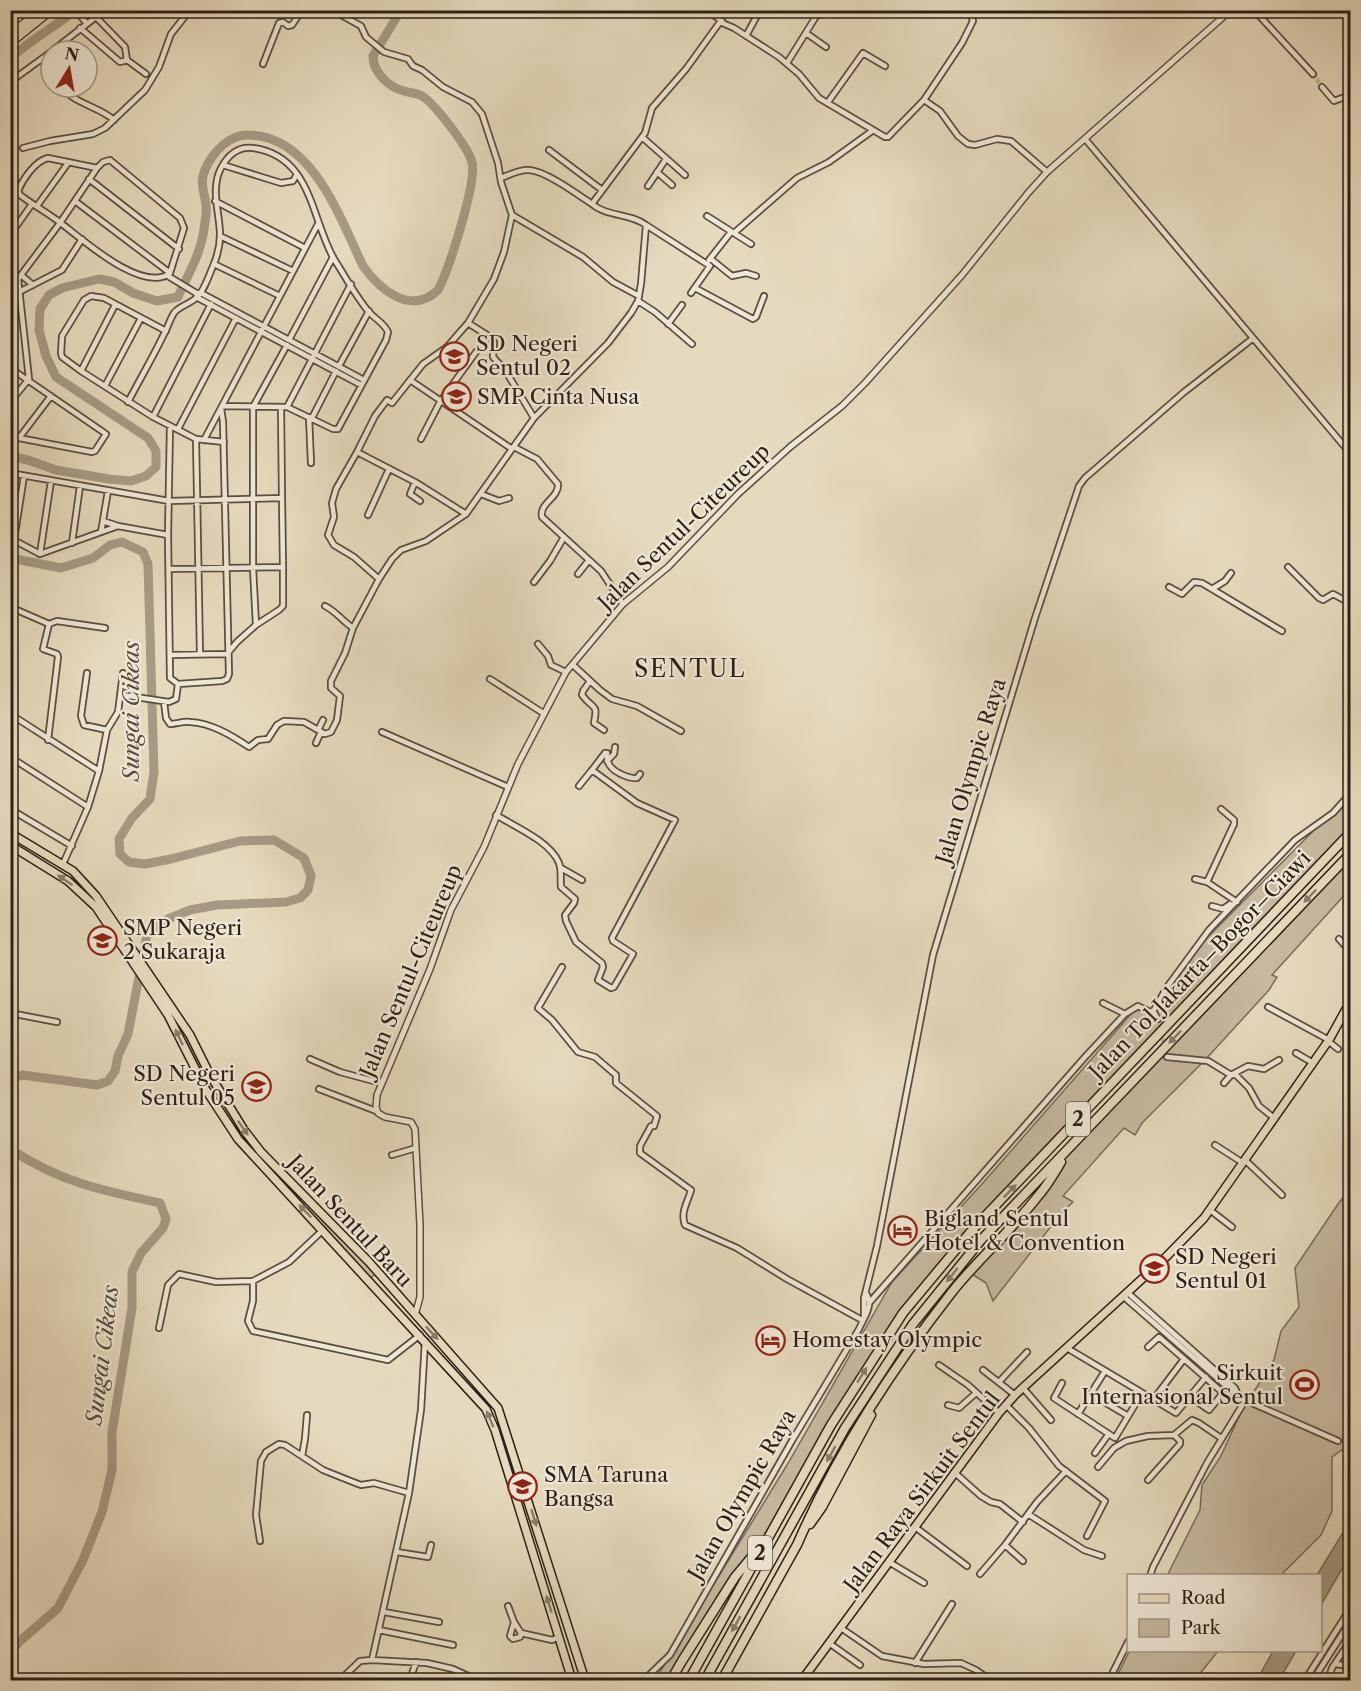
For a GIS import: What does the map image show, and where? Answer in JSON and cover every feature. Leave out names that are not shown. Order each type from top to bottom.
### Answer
[{"type":"highway","points":[[10,35],[42,10]]},
{"type":"highway","points":[[10,43],[51,10]]},
{"type":"highway","name":"Jalan Tol Jakarta–Bogor–Ciawi","points":[[689,1680],[831,1425],[903,1313],[972,1229],[1350,833]]},
{"type":"highway","name":"Jalan Tol Jakarta–Bogor–Ciawi","points":[[705,1680],[845,1428],[913,1324],[981,1240],[1350,854]]},
{"type":"highway","points":[[722,1680],[797,1545],[822,1507],[866,1428],[888,1382],[952,1292],[1038,1197],[1077,1140]]},
{"type":"highway","points":[[671,1680],[735,1577],[770,1536]]},
{"type":"main road","name":"Jalan Sentul Baru","points":[[10,832],[73,871],[96,896],[167,1007],[190,1035],[215,1084],[261,1152],[369,1262],[498,1408],[585,1680]]},
{"type":"main road","name":"Jalan Sentul Baru","points":[[10,845],[76,887],[120,936]]},
{"type":"main road","name":"Jalan Raya Sirkuit Sentul","points":[[802,1680],[999,1413],[1015,1395],[1172,1252],[1210,1210],[1328,1041],[1350,1002]]},
{"type":"main road","name":"Jalan Sentul Baru","points":[[167,1007],[206,1090],[238,1139],[471,1391],[490,1415],[572,1680]]},
{"type":"main road","points":[[357,1270],[369,1262]]},
{"type":"main road","points":[[367,1281],[378,1272]]},
{"type":"street","points":[[67,39],[105,10]]},
{"type":"street","points":[[23,148],[93,134],[114,120],[145,90],[159,67],[171,34],[190,10]]},
{"type":"street","points":[[263,64],[279,23],[292,25],[302,10]]},
{"type":"street","points":[[332,10],[361,26],[369,40],[384,52],[408,59],[413,66],[477,106],[482,114],[498,163],[512,215],[504,252],[493,283],[468,323],[447,347],[423,364],[392,403],[387,400],[375,416],[336,489],[332,503],[334,517],[328,536],[334,545],[354,557],[379,579]]},
{"type":"street","points":[[706,10],[787,63],[816,95],[885,137],[888,137],[924,100],[966,36],[973,21],[969,10]]},
{"type":"street","points":[[746,36],[760,10]]},
{"type":"street","points":[[787,63],[820,10]]},
{"type":"street","name":"Jalan Sentul-Citeureup","points":[[415,1315],[420,1297],[420,1233],[414,1125],[405,1120],[380,1116],[376,1111],[377,1095],[430,969],[451,910],[484,847],[508,787],[543,713],[566,672],[623,604],[668,567],[738,494],[790,447],[842,406],[865,383],[962,275],[1047,172],[1231,10]]},
{"type":"street","points":[[1254,10],[1313,74]]},
{"type":"street","points":[[77,12],[87,24]]},
{"type":"street","points":[[96,17],[125,47],[127,60],[146,74]]},
{"type":"street","points":[[592,204],[642,137],[652,108],[686,69],[706,39],[722,21]]},
{"type":"street","points":[[80,28],[120,62],[127,60]]},
{"type":"street","points":[[806,33],[826,46]]},
{"type":"street","points":[[828,102],[863,53],[885,66]]},
{"type":"street","points":[[10,82],[39,61]]},
{"type":"street","points":[[1322,87],[1334,101],[1350,95]]},
{"type":"street","points":[[76,99],[95,107],[114,120]]},
{"type":"street","points":[[924,100],[940,111],[958,136],[968,144],[975,146],[998,139],[1011,141],[1047,172]]},
{"type":"street","points":[[708,260],[732,232],[796,178],[829,162],[872,131]]},
{"type":"street","points":[[642,137],[685,175]]},
{"type":"street","points":[[1086,140],[1350,453]]},
{"type":"street","points":[[128,402],[176,311],[198,294],[214,264],[220,236],[215,201],[220,171],[232,153],[240,148],[248,148],[264,151],[283,160],[297,174],[309,192],[318,224],[333,257],[369,311],[388,332],[386,340],[338,429],[333,429],[311,417],[284,407],[222,407]]},
{"type":"street","points":[[549,150],[602,190]]},
{"type":"street","points":[[97,168],[48,158],[43,159],[32,170],[18,191],[108,260],[151,277],[170,276]]},
{"type":"street","points":[[648,186],[666,159]]},
{"type":"street","points":[[10,402],[29,379],[19,292],[20,277],[103,162],[110,160],[180,218],[184,228],[170,276]]},
{"type":"street","points":[[10,235],[68,163]]},
{"type":"street","points":[[223,165],[281,183],[293,181],[297,174]]},
{"type":"street","points":[[501,178],[524,170],[532,170],[568,187],[600,211],[638,220],[732,276],[746,273],[756,276]]},
{"type":"street","points":[[657,172],[672,185]]},
{"type":"street","points":[[89,179],[179,249]]},
{"type":"street","points":[[75,201],[188,289],[363,382]]},
{"type":"street","points":[[215,201],[305,248]]},
{"type":"street","points":[[512,215],[583,257],[613,282],[638,298],[692,344]]},
{"type":"street","points":[[707,216],[751,244]]},
{"type":"street","points":[[204,440],[318,224]]},
{"type":"street","points":[[163,702],[166,717],[170,723],[202,724],[250,747],[258,740],[268,739],[281,722],[304,722],[326,734],[331,732],[337,720],[340,696],[331,688],[331,684],[353,628],[379,579],[401,550],[426,541],[466,514],[534,417],[608,343],[631,313],[638,298],[646,225]]},
{"type":"street","points":[[220,236],[293,271]]},
{"type":"street","points":[[19,292],[62,270],[82,239]]},
{"type":"street","points":[[256,625],[253,568],[253,407],[333,257]]},
{"type":"street","points":[[708,260],[710,266],[693,291],[753,319],[756,317],[764,296]]},
{"type":"street","points":[[214,264],[280,296]]},
{"type":"street","points":[[10,280],[20,277],[33,285]]},
{"type":"street","points":[[227,654],[256,625],[282,606],[284,407],[351,284]]},
{"type":"street","points":[[198,294],[236,318],[263,329]]},
{"type":"street","points":[[166,331],[104,298],[91,296],[86,298],[62,336],[60,345],[62,357],[128,402],[170,426],[196,439],[224,442]]},
{"type":"street","points":[[153,417],[211,304]]},
{"type":"street","points":[[81,371],[115,305]]},
{"type":"street","points":[[668,324],[682,305]]},
{"type":"street","points":[[311,463],[311,417],[369,311]]},
{"type":"street","points":[[105,386],[141,318]]},
{"type":"street","points":[[178,429],[236,318]]},
{"type":"street","points":[[468,323],[494,342],[493,357],[505,370],[534,417]]},
{"type":"street","name":"Jalan Olympic Raya","points":[[863,1318],[864,1298],[878,1246],[937,941],[1035,618],[1079,486],[1084,478],[1183,393],[1252,339]]},
{"type":"street","points":[[421,439],[440,402],[476,352]]},
{"type":"street","points":[[10,368],[106,433],[92,453],[10,438]]},
{"type":"street","points":[[410,380],[440,402],[513,448],[537,459],[558,484],[557,492],[542,508],[541,515],[606,578],[623,604]]},
{"type":"street","points":[[19,438],[51,396]]},
{"type":"street","points":[[170,426],[168,535],[170,678],[178,684],[218,682],[226,680],[229,674],[222,407]]},
{"type":"street","points":[[196,439],[200,654]]},
{"type":"street","points":[[357,452],[415,482],[466,514]]},
{"type":"street","points":[[368,515],[389,469]]},
{"type":"street","points":[[10,473],[169,501],[282,498]]},
{"type":"street","points":[[24,476],[13,539],[40,554],[118,526]]},
{"type":"street","points":[[40,554],[51,481]]},
{"type":"street","points":[[415,482],[410,494],[420,501]]},
{"type":"street","points":[[72,543],[80,486]]},
{"type":"street","points":[[101,532],[108,491]]},
{"type":"street","points":[[481,494],[499,501],[509,498]]},
{"type":"street","points":[[103,521],[168,535]]},
{"type":"street","points":[[534,582],[564,537]]},
{"type":"street","points":[[578,574],[589,560]]},
{"type":"street","points":[[169,569],[283,567]]},
{"type":"street","points":[[1288,567],[1308,589],[1323,600],[1333,594],[1350,603]]},
{"type":"street","points":[[1212,589],[1225,581],[1231,573]]},
{"type":"street","points":[[1169,587],[1182,594],[1192,583],[1197,582],[1282,632]]},
{"type":"street","points":[[325,606],[338,613],[340,619],[353,628]]},
{"type":"street","points":[[10,607],[50,624],[57,621],[105,628]]},
{"type":"street","points":[[48,740],[58,657],[57,654],[43,649],[50,624]]},
{"type":"street","points":[[538,644],[548,656],[551,665],[566,672]]},
{"type":"street","points":[[170,655],[227,654]]},
{"type":"street","points":[[573,665],[612,699],[637,706],[681,731]]},
{"type":"street","points":[[87,673],[82,723],[107,730]]},
{"type":"street","points":[[63,864],[88,807],[99,771],[107,730],[116,717],[122,695],[123,674]]},
{"type":"street","points":[[490,678],[543,713]]},
{"type":"street","points":[[590,681],[582,695],[596,709],[594,723],[604,730]]},
{"type":"street","points":[[122,695],[163,702],[176,699],[178,684]]},
{"type":"street","points":[[10,714],[99,771]]},
{"type":"street","points":[[316,743],[323,720]]},
{"type":"street","points":[[382,732],[508,787]]},
{"type":"street","points":[[607,761],[614,754],[615,747]]},
{"type":"street","points":[[579,786],[606,752],[611,768],[631,778],[636,779],[640,774]]},
{"type":"street","points":[[10,757],[88,807]]},
{"type":"street","points":[[496,815],[541,842],[556,858],[561,868],[561,887],[573,895],[575,900],[565,915],[565,919],[576,942],[603,964],[599,981],[611,988],[614,987],[633,954],[612,938],[675,820],[637,804],[592,770]]},
{"type":"street","points":[[1153,1011],[1167,987],[1209,930],[1235,901],[1295,840],[1333,813],[1350,794]]},
{"type":"street","points":[[10,809],[72,846]]},
{"type":"street","points":[[1207,882],[1234,824],[1234,820],[1221,809]]},
{"type":"street","points":[[561,868],[582,880]]},
{"type":"street","points":[[1195,879],[1207,882],[1235,901]]},
{"type":"street","points":[[1212,906],[1225,909],[1235,901]]},
{"type":"street","points":[[1339,939],[1350,951]]},
{"type":"street","points":[[562,967],[538,1008],[552,1020],[574,1049],[601,1061],[616,1075],[616,1083],[657,1116],[654,1126],[651,1126],[640,1146],[639,1153],[691,1190],[683,1211],[685,1225],[737,1248],[787,1279],[863,1318]]},
{"type":"street","points":[[1103,1003],[1125,1014]]},
{"type":"street","points":[[869,1303],[1125,1014],[1138,1006],[1150,1012],[1153,1011]]},
{"type":"street","points":[[1268,1007],[1338,1049]]},
{"type":"street","points":[[1153,1011],[1158,1019]]},
{"type":"street","points":[[10,1013],[57,1022]]},
{"type":"street","points":[[1296,1053],[1313,1063]]},
{"type":"street","points":[[1167,1057],[1208,1061],[1231,1075],[1236,1075],[1259,1106],[1274,1118]]},
{"type":"street","points":[[310,1059],[340,1072],[381,1083]]},
{"type":"street","points":[[1224,1083],[1231,1075],[1248,1066],[1264,1069],[1279,1060]]},
{"type":"street","points":[[320,1089],[376,1111]]},
{"type":"street","points":[[1215,1145],[1244,1162],[1282,1195]]},
{"type":"street","points":[[392,1155],[416,1148]]},
{"type":"street","points":[[1210,1210],[1232,1227]]},
{"type":"street","points":[[159,1328],[168,1285],[179,1274],[216,1282],[253,1281],[289,1262],[323,1230]]},
{"type":"street","points":[[253,1281],[254,1301],[248,1321],[253,1331],[388,1360],[422,1338]]},
{"type":"street","points":[[866,1293],[869,1303]]},
{"type":"street","points":[[1126,1295],[1232,1392],[1245,1400],[1338,1441]]},
{"type":"street","name":"Jalan Olympic Raya","points":[[644,1680],[670,1655],[868,1312],[869,1303]]},
{"type":"street","points":[[1148,1347],[1159,1337],[1222,1391],[1222,1396],[1209,1410],[1190,1397]]},
{"type":"street","points":[[372,1660],[409,1493],[421,1410],[422,1338]]},
{"type":"street","points":[[1067,1348],[1176,1413],[1206,1377]]},
{"type":"street","points":[[999,1382],[1027,1352]]},
{"type":"street","points":[[1153,1400],[1184,1359]]},
{"type":"street","points":[[939,1365],[999,1413]]},
{"type":"street","points":[[983,1370],[1015,1395]]},
{"type":"street","points":[[1078,1414],[1105,1371]]},
{"type":"street","points":[[1062,1383],[1054,1398],[1115,1438],[1142,1393]]},
{"type":"street","points":[[1023,1388],[1051,1420]]},
{"type":"street","points":[[948,1405],[959,1408],[976,1393]]},
{"type":"street","points":[[1091,1394],[1128,1416]]},
{"type":"street","points":[[1150,1574],[1221,1438],[1245,1400]]},
{"type":"street","points":[[1006,1405],[1066,1472],[1105,1501],[1087,1536]]},
{"type":"street","points":[[302,1456],[307,1415]]},
{"type":"street","points":[[1098,1467],[1114,1448],[1126,1441],[1148,1436],[1174,1435],[1192,1420],[1221,1438]]},
{"type":"street","points":[[1095,1453],[1108,1434]]},
{"type":"street","points":[[1148,1480],[1180,1444],[1174,1435]]},
{"type":"street","points":[[260,1541],[256,1515],[259,1469],[263,1456],[275,1445],[282,1444],[322,1470],[359,1484],[374,1483],[409,1493]]},
{"type":"street","points":[[954,1472],[981,1496],[1000,1504],[1023,1522]]},
{"type":"street","points":[[980,1574],[1037,1502],[1066,1472]]},
{"type":"street","points":[[1028,1514],[1084,1550],[1102,1556]]},
{"type":"street","points":[[915,1527],[968,1566]]},
{"type":"street","points":[[396,1552],[428,1557],[431,1545]]},
{"type":"street","points":[[1005,1545],[1023,1560]]},
{"type":"street","points":[[890,1562],[924,1583]]},
{"type":"street","points":[[915,1663],[952,1604]]},
{"type":"street","points":[[508,1606],[521,1633],[552,1640],[559,1637]]},
{"type":"street","points":[[1305,1680],[1350,1609]]},
{"type":"street","points":[[384,1612],[439,1622]]},
{"type":"street","points":[[514,1622],[510,1636],[513,1640],[517,1639],[521,1633]]},
{"type":"street","points":[[1313,1680],[1350,1623]]},
{"type":"street","points":[[841,1628],[882,1656],[915,1663],[938,1665],[961,1663],[990,1680]]},
{"type":"street","points":[[379,1630],[453,1645]]},
{"type":"street","points":[[1328,1680],[1350,1641]]},
{"type":"street","points":[[829,1644],[860,1665]]},
{"type":"street","points":[[1109,1680],[1127,1644]]},
{"type":"street","points":[[340,1680],[360,1661],[372,1660],[416,1662],[453,1669],[477,1680]]},
{"type":"street","points":[[410,1680],[416,1662]]},
{"type":"street","points":[[1335,1664],[1350,1666]]},
{"type":"green space","points":[[1350,794],[1350,833],[942,1265],[867,1367],[770,1536],[735,1577],[671,1680],[655,1680],[787,1465],[892,1282],[982,1184],[1138,1006],[1151,1012],[1192,953]]},
{"type":"green space","points":[[1350,854],[1350,889],[1272,975],[1277,977],[1269,990],[1205,1060],[1142,1123],[1135,1135],[1124,1128],[1063,1196],[1073,1202],[1059,1216],[993,1301],[986,1283],[969,1272],[1038,1197],[1077,1140]]},
{"type":"green space","points":[[170,1006],[244,1130],[378,1272],[367,1281],[258,1162],[218,1111],[164,1009]]},
{"type":"green space","name":"Sirkuit Internasional Sentul","points":[[1350,1189],[1350,1444],[1332,1457],[1332,1511],[1321,1535],[1282,1574],[1168,1574],[1200,1510],[1202,1485],[1221,1456],[1242,1410],[1274,1360],[1281,1331],[1299,1307],[1295,1268]]},
{"type":"green space","points":[[1129,1652],[1217,1652],[1195,1680],[1115,1680]]},
{"type":"shaded area","points":[[1350,1521],[1350,1555],[1322,1603],[1322,1574],[1318,1574]]},
{"type":"shaded area","points":[[1272,1652],[1295,1652],[1279,1680],[1257,1680]]},
{"type":"waterway","points":[[10,59],[75,10]]},
{"type":"waterway","name":"Sungai Cikeas","points":[[10,456],[56,470],[131,481],[146,476],[156,467],[156,451],[148,438],[56,377],[46,356],[39,330],[40,309],[49,295],[62,288],[99,279],[114,282],[133,293],[157,301],[178,297],[202,238],[206,211],[203,175],[217,151],[235,138],[249,135],[271,139],[290,149],[307,164],[333,204],[363,266],[387,291],[397,297],[417,301],[438,290],[449,264],[466,206],[472,162],[458,137],[428,101],[420,95],[392,86],[382,78],[376,68],[373,56],[401,10]]},
{"type":"waterway","name":"Sungai Cikeas","points":[[10,558],[61,568],[93,558],[110,545],[122,542],[143,552],[148,564],[154,772],[150,799],[132,818],[119,839],[120,854],[129,862],[145,864],[240,841],[274,840],[304,858],[311,876],[308,890],[300,898],[286,902],[217,905],[190,910],[168,919],[147,935],[128,1034],[118,1056],[115,1071],[108,1081],[97,1085],[22,1075],[10,1079]]},
{"type":"waterway","name":"Sungai Cikeas","points":[[10,1149],[47,1170],[82,1184],[160,1203],[166,1219],[163,1228],[141,1253],[132,1272],[132,1308],[112,1432],[112,1470],[102,1512],[83,1560],[58,1608],[19,1642],[10,1653]]},
{"type":"tunnel","points":[[1313,74],[1322,87]]},
{"type":"tunnel","points":[[1158,1019],[1167,1057]]},
{"type":"place","name":"SD Negeri Sentul 02","points":[[455,356]]},
{"type":"place","name":"SMP Cinta Nusa","points":[[456,397]]},
{"type":"place","name":"SMP Negeri 2 Sukaraja","points":[[102,940]]},
{"type":"place","name":"SD Negeri Sentul 05","points":[[256,1086]]},
{"type":"place","name":"Bigland Sentul Hotel & Convention","points":[[903,1231]]},
{"type":"place","name":"SD Negeri Sentul 01","points":[[1154,1269]]},
{"type":"place","name":"Homestay Olympic","points":[[771,1340]]},
{"type":"place","name":"Sirkuit Internasional Sentul","points":[[1304,1385]]},
{"type":"place","name":"SMA Taruna Bangsa","points":[[523,1487]]},
{"type":"district","name":"SENTUL","points":[[690,669]]}]
